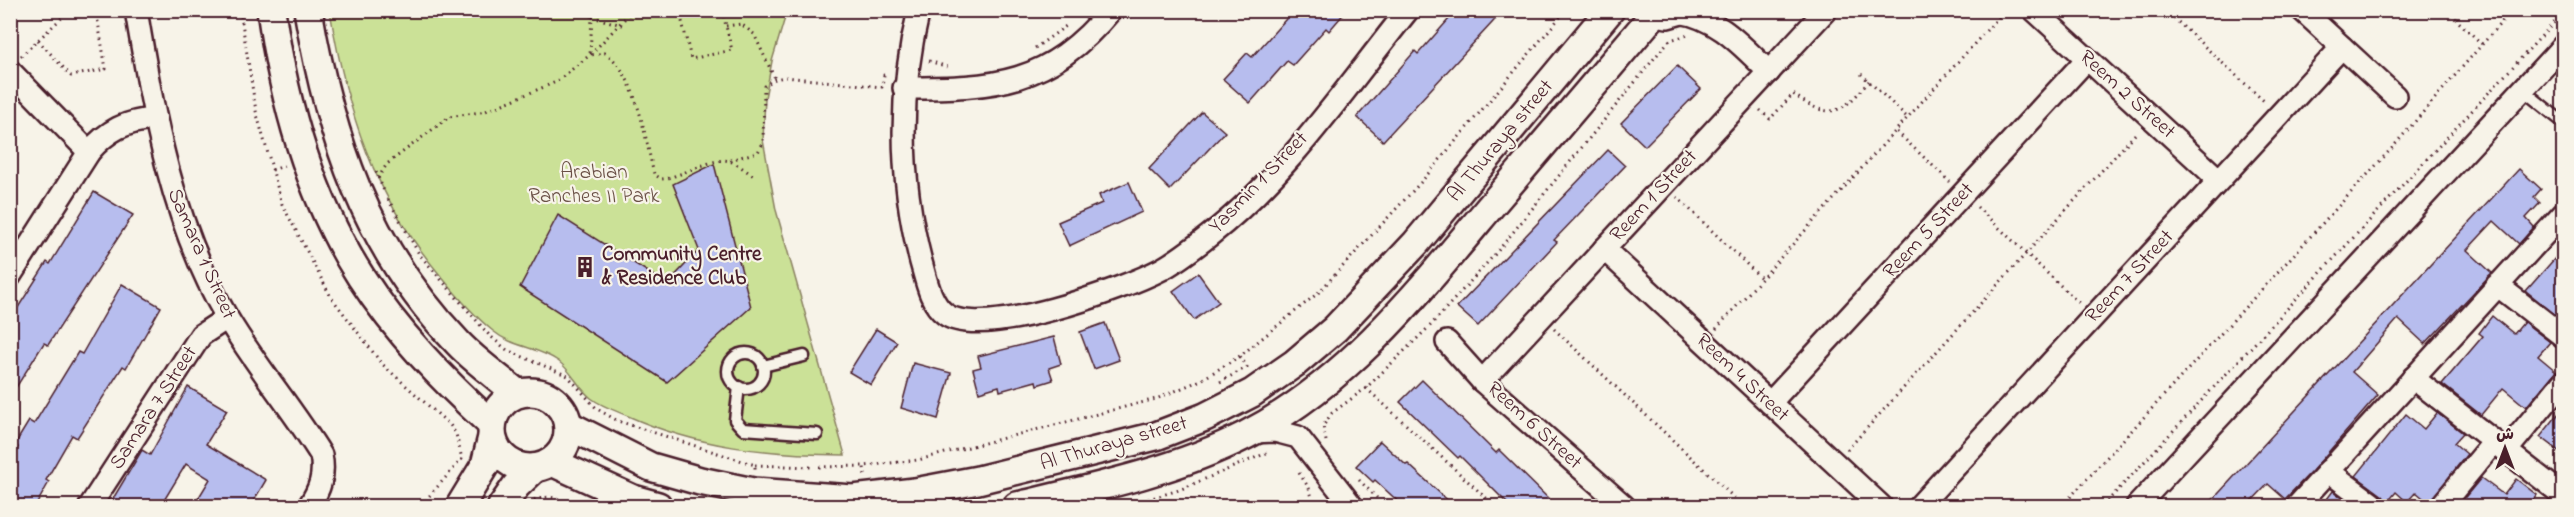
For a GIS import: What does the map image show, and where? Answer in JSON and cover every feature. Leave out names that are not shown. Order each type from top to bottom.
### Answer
[{"type":"street","name":"Samara 1 Street","points":[[136,10],[154,119],[166,171],[183,221],[227,318],[321,455],[324,470],[321,485],[309,507]]},
{"type":"street","points":[[272,10],[283,80],[296,132],[310,174],[361,277],[390,318],[491,431],[495,448],[512,465],[544,465],[658,507]]},
{"type":"street","points":[[308,10],[322,90],[339,147],[362,201],[387,248],[416,292],[459,344],[518,393]]},
{"type":"street","name":"Yasmin 1 Street","points":[[919,10],[906,76],[904,166],[914,230],[925,275],[927,306],[933,319],[943,328],[968,334],[1001,321],[1060,308],[1110,291],[1162,268],[1211,235],[1291,155],[1408,10]]},
{"type":"street","points":[[906,76],[975,87],[1013,81],[1046,66],[1064,54],[1111,10]]},
{"type":"street","name":"Al Thuraya street","points":[[568,425],[651,467],[700,481],[753,492],[826,498],[865,498],[915,492],[978,480],[1156,436],[1205,417],[1252,393],[1295,363],[1335,329],[1416,243],[1610,10]]},
{"type":"street","name":"Reem 1 Street","points":[[1482,381],[1826,10]]},
{"type":"street","name":"Reem 2 Street","points":[[2034,10],[2220,180]]},
{"type":"street","points":[[2302,10],[2395,96]]},
{"type":"street","points":[[1666,11],[1716,18],[1769,72]]},
{"type":"street","name":"Al Thuraya street","points":[[1017,507],[1110,484],[1169,466],[1252,432],[1313,391],[1364,348],[1441,266],[1666,11]]},
{"type":"street","name":"Reem 7 Street","points":[[1919,507],[2342,47]]},
{"type":"street","points":[[2137,507],[2563,47]]},
{"type":"street","name":"Reem 5 Street","points":[[1770,403],[2087,59]]},
{"type":"street","points":[[14,65],[89,152]]},
{"type":"street","points":[[10,276],[89,152],[117,127],[135,120],[154,119]]},
{"type":"street","points":[[2297,507],[2564,213]]},
{"type":"street","name":"Reem 4 Street","points":[[1604,249],[1881,507]]},
{"type":"street","points":[[2498,285],[2564,338]]},
{"type":"street","name":"Samara 7 Street","points":[[90,507],[201,335],[227,318]]},
{"type":"street","name":"Reem 6 Street","points":[[1447,342],[1482,381],[1624,507]]},
{"type":"street","points":[[2413,378],[2564,496]]},
{"type":"street","points":[[2441,507],[2564,381]]},
{"type":"street","points":[[1298,436],[1303,413],[1313,391]]},
{"type":"street","points":[[460,507],[485,465],[491,431],[500,405],[518,393],[544,394],[555,401],[564,412],[568,425],[567,439],[562,452],[516,486],[502,507]]},
{"type":"street","points":[[1252,432],[1275,431],[1298,436],[1348,505]]},
{"type":"street","points":[[2328,471],[2375,507]]},
{"type":"lane","points":[[2523,90],[2564,123]]},
{"type":"lane","points":[[749,353],[755,356],[763,366],[762,379],[758,384],[746,388],[740,387],[734,384],[728,372],[736,356],[749,353]]},
{"type":"lane","points":[[763,366],[804,356]]},
{"type":"lane","points":[[740,387],[735,420],[743,429],[817,434]]},
{"type":"path","points":[[38,40],[70,76],[106,69],[96,10]]},
{"type":"path","points":[[589,10],[592,18],[590,55]]},
{"type":"path","points":[[379,177],[387,164],[449,117],[486,111],[515,101],[556,82],[590,55],[622,25],[633,10]]},
{"type":"path","points":[[712,10],[681,18],[691,59],[732,50],[722,10]]},
{"type":"path","points":[[819,467],[864,466],[918,460],[1156,399],[1201,380],[1240,356],[1318,293],[1422,181],[1566,10]]},
{"type":"path","points":[[1689,328],[1701,315],[1716,329],[1909,119],[2005,10]]},
{"type":"path","points":[[2165,10],[2279,115]]},
{"type":"path","points":[[2446,10],[2482,44]]},
{"type":"path","points":[[2062,507],[2392,148],[2512,10]]},
{"type":"path","points":[[14,65],[71,11]]},
{"type":"path","points":[[2103,507],[2564,12]]},
{"type":"path","points":[[592,18],[622,25]]},
{"type":"path","points":[[1326,442],[1323,426],[1332,413],[1366,388],[1430,326],[1497,252],[1661,50],[1682,35],[1697,34],[1709,39],[1716,18]]},
{"type":"path","points":[[726,26],[741,24],[753,34],[775,79]]},
{"type":"path","points":[[1029,52],[1068,24]]},
{"type":"path","points":[[590,55],[604,53],[622,70],[631,86],[654,174],[660,179],[673,178],[718,161],[758,152],[763,143],[764,86],[775,79],[785,77],[882,87],[884,75],[906,76],[925,59],[955,69]]},
{"type":"path","points":[[1861,74],[1909,119]]},
{"type":"path","points":[[1745,98],[1770,119],[1793,94],[1816,110],[1830,112],[1851,103],[1869,81]]},
{"type":"path","points":[[1834,464],[2151,117]]},
{"type":"path","points":[[1897,132],[2094,317]]},
{"type":"path","points":[[728,160],[753,176]]},
{"type":"path","points":[[374,168],[419,254],[489,335],[507,350],[568,376],[597,409],[618,421],[755,465],[812,467]]},
{"type":"path","points":[[1664,185],[1762,279]]},
{"type":"path","points":[[1541,317],[1743,507]]},
{"type":"path","points":[[1366,388],[1495,507]]},
{"type":"path","points":[[1125,507],[1179,490],[1268,452],[1276,452]]},
{"type":"path","points":[[753,492],[755,465]]},
{"type":"path","points":[[864,466],[865,498]]},
{"type":"path","points":[[1298,470],[1309,488],[1315,507]]},
{"type":"path","points":[[1355,476],[1385,507]]},
{"type":"path","points":[[530,507],[535,500],[548,496],[560,498],[575,507]]},
{"type":"green space","name":"Arabian Ranches II Park","points":[[330,11],[787,11],[772,61],[765,98],[763,140],[776,210],[845,455],[761,451],[707,442],[654,427],[595,401],[586,394],[558,361],[500,336],[486,325],[440,275],[417,245],[380,183],[366,151],[345,84]]},
{"type":"building","points":[[1294,10],[1347,10],[1329,31],[1326,28],[1293,65],[1287,61],[1250,103],[1223,79],[1247,53],[1252,57]]},
{"type":"building","points":[[1457,10],[1504,10],[1383,141],[1357,117],[1415,51],[1418,54]]},
{"type":"building","points":[[1677,66],[1701,89],[1645,146],[1621,123]]},
{"type":"building","points":[[1202,112],[1225,132],[1170,190],[1149,169]]},
{"type":"building","points":[[1608,150],[1625,166],[1554,240],[1557,242],[1478,326],[1457,307]]},
{"type":"building","name":"Community Centre & Residence Club","points":[[714,164],[751,307],[667,382],[520,287],[558,215],[667,284],[699,250],[673,184]]},
{"type":"building","points":[[2519,169],[2541,189],[2534,197],[2540,203],[2526,218],[2534,227],[2519,244],[2494,221],[2467,250],[2492,273],[2425,344],[2398,319],[2352,372],[2378,395],[2312,471],[2285,499],[2268,484],[2246,507],[2206,507]]},
{"type":"building","points":[[1129,182],[1142,212],[1069,246],[1058,222],[1102,203],[1099,195]]},
{"type":"building","points":[[94,192],[133,215],[48,345],[44,343],[10,397],[10,320],[47,262],[50,264]]},
{"type":"building","points":[[2564,248],[2564,315],[2561,319],[2526,291]]},
{"type":"building","points":[[1198,273],[1219,302],[1194,320],[1173,291]]},
{"type":"building","points":[[122,284],[161,307],[126,368],[123,366],[77,438],[72,435],[46,480],[49,482],[35,507],[10,507],[10,460],[18,447],[15,444],[29,421],[34,424],[78,352],[82,354]]},
{"type":"building","points":[[2492,316],[2514,334],[2524,322],[2550,342],[2538,356],[2556,371],[2526,407],[2503,388],[2481,415],[2442,384],[2483,336],[2479,333]]},
{"type":"building","points":[[1105,323],[1119,360],[1094,369],[1080,332]]},
{"type":"building","points":[[876,329],[897,342],[871,385],[849,372]]},
{"type":"building","points":[[1054,337],[1061,364],[1049,368],[1053,380],[1037,385],[1036,381],[1000,391],[999,386],[979,392],[973,369],[981,367],[978,356]]},
{"type":"building","points":[[913,363],[951,373],[938,419],[901,408]]},
{"type":"building","points":[[1422,380],[1496,453],[1499,450],[1557,507],[1511,507],[1460,456],[1458,458],[1400,402]]},
{"type":"building","points":[[188,387],[227,410],[206,444],[266,480],[250,507],[193,507],[210,479],[186,464],[160,507],[108,507],[142,450],[150,455]]},
{"type":"building","points":[[2564,407],[2564,455],[2540,437]]},
{"type":"building","points":[[2437,413],[2463,433],[2454,443],[2467,454],[2429,503],[2416,492],[2407,502],[2396,492],[2387,503],[2383,496],[2356,476],[2406,414],[2424,429]]},
{"type":"building","points":[[1380,441],[1455,507],[1404,507],[1375,480],[1373,482],[1356,466]]},
{"type":"building","points":[[2481,478],[2504,495],[2516,479],[2537,495],[2528,507],[2457,507]]},
{"type":"building","points":[[2333,491],[2354,507],[2321,507]]},
{"type":"place","name":"Community Centre & Residence Club","points":[[585,267]]}]
